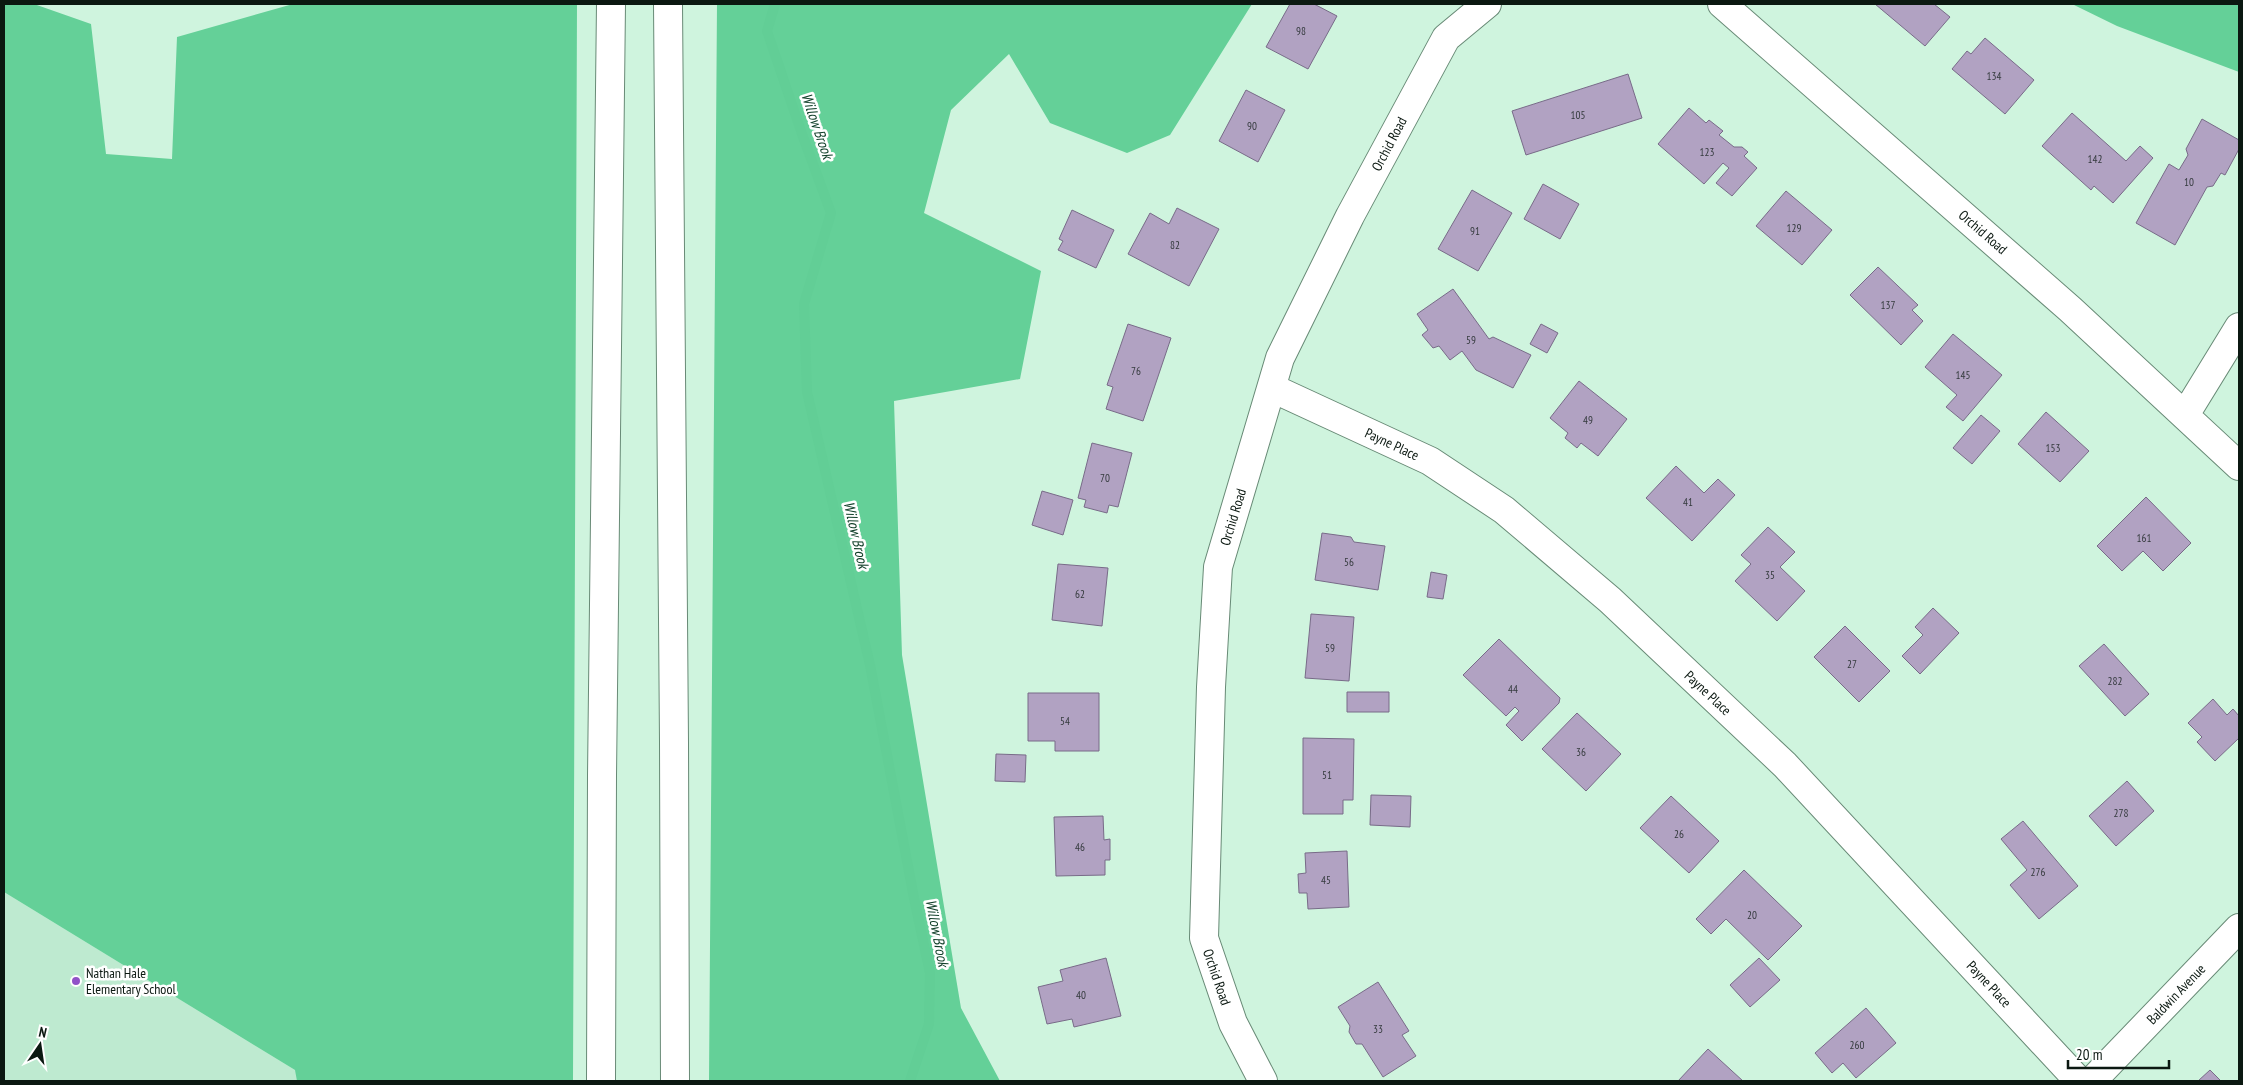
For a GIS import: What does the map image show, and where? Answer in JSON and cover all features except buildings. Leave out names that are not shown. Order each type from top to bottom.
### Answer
[{"type":"main road","points":[[602,1081],[602,766],[611,4]]},
{"type":"main road","points":[[668,4],[675,1081]]},
{"type":"main road","name":"Orchid Road","points":[[1263,1081],[1233,1023],[1204,938],[1211,687],[1218,567],[1280,358],[1350,216],[1446,38],[1487,4]]},
{"type":"main road","name":"Orchid Road","points":[[1722,4],[2070,309],[2239,466]]},
{"type":"main road","points":[[2185,415],[2239,327]]},
{"type":"main road","name":"Payne Place","points":[[1272,388],[1430,461],[1504,510],[1610,600],[1786,765],[2079,1081]]},
{"type":"main road","name":"Baldwin Avenue","points":[[2092,1081],[2239,928]]},
{"type":"shaded area","name":"Nathan Hale Elementary School","points":[[4,892],[295,1070],[313,1081],[4,1081]]},
{"type":"green space","points":[[4,4],[34,4],[91,24],[106,154],[172,159],[177,37],[293,4],[577,4],[573,1081],[297,1081],[295,1070],[4,892]]},
{"type":"green space","points":[[717,4],[1252,4],[1170,135],[1127,153],[1050,123],[1009,54],[951,110],[924,213],[1041,271],[1020,379],[894,401],[902,655],[961,1008],[1000,1081],[709,1081]]},
{"type":"green space","points":[[2072,4],[2239,4],[2239,72],[2117,26]]},
{"type":"waterway","name":"Willow Brook","points":[[775,4],[767,31],[831,213],[804,304],[807,392],[870,665],[930,973],[929,1024],[910,1081]]},
{"type":"place","name":"Nathan Hale Elementary School","points":[[76,981]]}]
